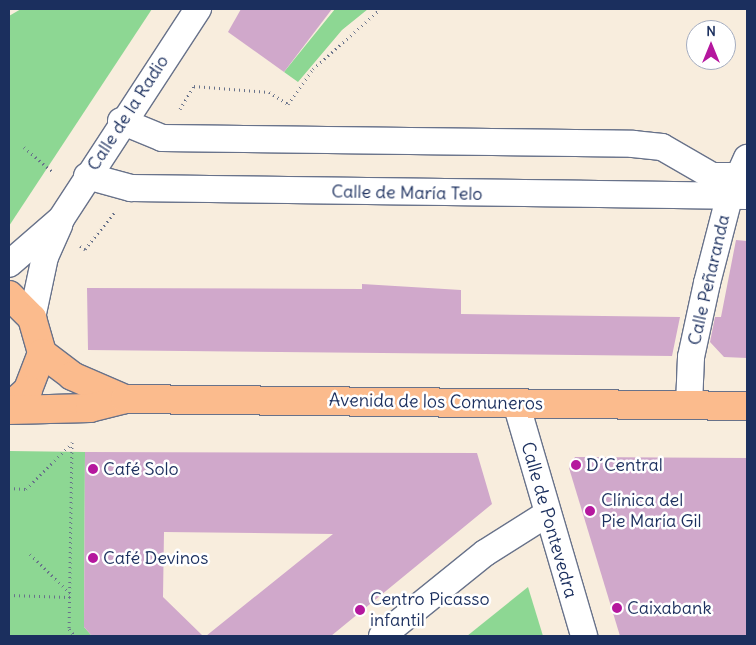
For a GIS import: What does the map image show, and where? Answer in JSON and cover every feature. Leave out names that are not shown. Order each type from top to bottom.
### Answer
[{"type":"main road","points":[[9,296],[32,318],[42,353],[28,390],[9,408]]},
{"type":"main road","name":"Avenida de los Comuneros","points":[[42,353],[72,376],[126,399]]},
{"type":"main road","name":"Avenida de los Comuneros","points":[[9,408],[90,408],[126,399],[747,406]]},
{"type":"street","name":"Calle de la Radio","points":[[32,318],[45,257],[61,219],[121,121],[198,9]]},
{"type":"street","points":[[121,121],[162,138],[633,144],[662,147],[712,176],[741,182]]},
{"type":"street","name":"Calle de María Telo","points":[[87,176],[131,188],[741,182]]},
{"type":"street","name":"Calle Peñaranda","points":[[689,405],[691,357],[741,182]]},
{"type":"street","name":"Calle de la Radio","points":[[9,264],[61,219]]},
{"type":"street","name":"Calle de Pontevedra","points":[[516,403],[584,636]]},
{"type":"street","points":[[382,636],[485,553],[547,514]]},
{"type":"path","points":[[174,118],[194,86],[269,92],[288,104],[319,63],[380,9]]},
{"type":"path","points":[[24,147],[52,171]]},
{"type":"path","points":[[77,244],[85,249],[110,221]]},
{"type":"path","points":[[9,488],[26,489],[72,442],[70,630],[75,636]]},
{"type":"path","points":[[30,554],[70,595]]},
{"type":"path","points":[[9,594],[70,595]]},
{"type":"green space","points":[[21,9],[152,9],[9,226],[9,16]]},
{"type":"green space","points":[[335,9],[368,9],[342,30],[298,82],[284,72]]},
{"type":"green space","points":[[9,451],[85,452],[84,627],[92,636],[9,636]]},
{"type":"green space","points":[[528,587],[543,636],[467,636]]},
{"type":"building","points":[[241,9],[332,9],[284,72],[228,32]]},
{"type":"building","points":[[736,240],[747,241],[747,358],[724,357],[710,342],[715,317],[721,317]]},
{"type":"building","points":[[362,284],[461,290],[461,314],[680,317],[672,356],[88,350],[87,288],[362,289]]},
{"type":"building","points":[[85,452],[477,453],[492,504],[331,636],[206,636],[333,534],[164,532],[163,597],[203,636],[92,636],[84,627]]},
{"type":"building","points":[[575,457],[747,458],[747,636],[620,636],[569,468]]},
{"type":"place","name":"D´Central","points":[[576,465]]},
{"type":"place","name":"Café Solo","points":[[93,469]]},
{"type":"place","name":"Clínica del Pie María Gil","points":[[590,511]]},
{"type":"place","name":"Café Devinos","points":[[93,558]]},
{"type":"place","name":"Caixabank","points":[[617,608]]},
{"type":"place","name":"Centro Picasso infantil","points":[[360,610]]}]
